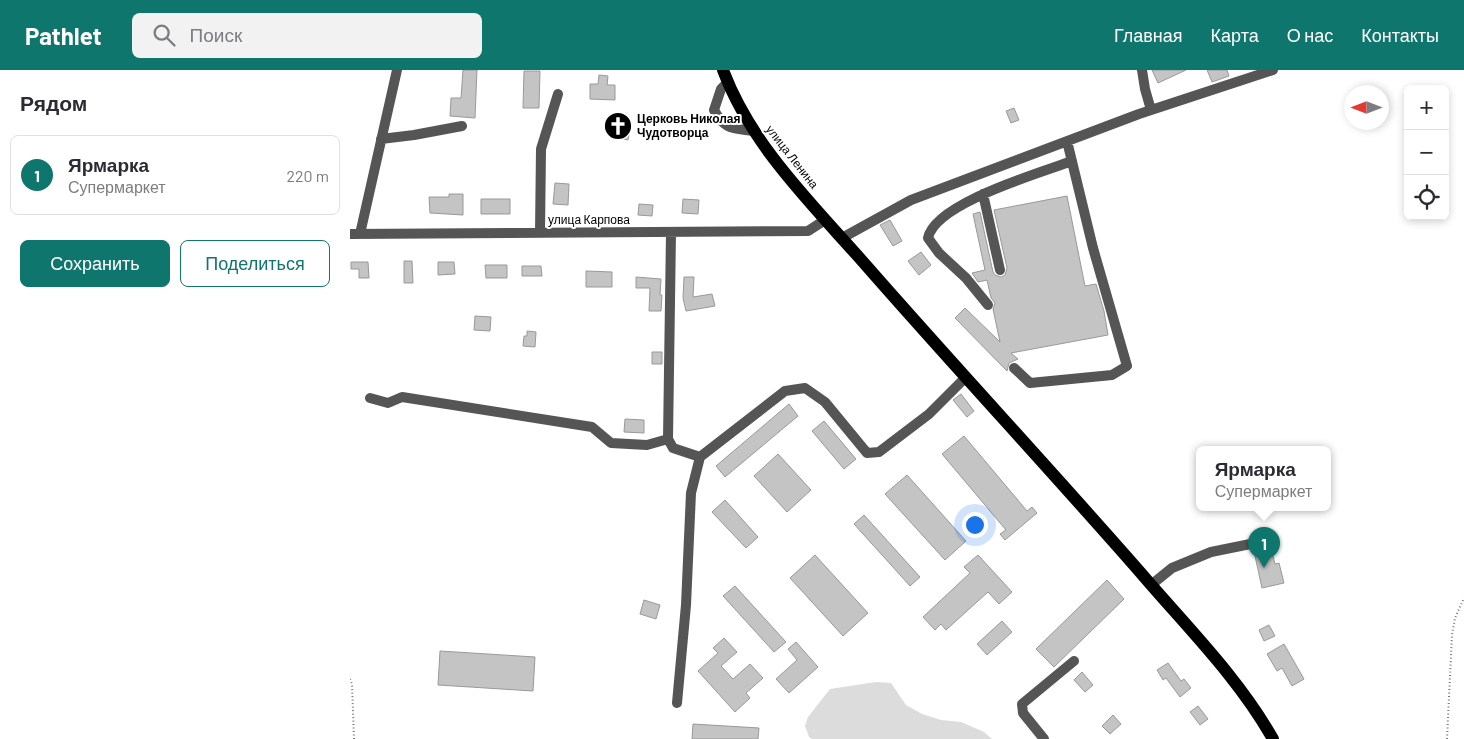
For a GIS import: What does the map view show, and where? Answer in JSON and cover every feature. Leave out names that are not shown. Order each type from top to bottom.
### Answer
[{"type":"main road","name":"улица Ленина","points":[[723,70],[739,107],[759,140],[825,220],[1096,522],[1230,676],[1273,739]]},
{"type":"street","points":[[355,234],[381,139],[396,70]]},
{"type":"street","points":[[1142,70],[1151,110]]},
{"type":"street","points":[[842,238],[911,200],[1151,110],[1273,70]]},
{"type":"street","points":[[728,82],[721,89],[714,110],[721,122],[732,128],[753,131]]},
{"type":"street","points":[[540,232],[541,149],[558,94]]},
{"type":"street","points":[[381,139],[462,126]]},
{"type":"street","points":[[1014,368],[1030,382],[1112,374],[1127,366],[1093,248],[1067,141]]},
{"type":"street","points":[[988,305],[966,278],[938,253],[928,238],[929,231],[952,210],[983,194],[1072,161]]},
{"type":"street","points":[[983,194],[1000,270]]},
{"type":"street","name":"улица Карпова","points":[[355,234],[808,231],[825,220]]},
{"type":"street","points":[[672,233],[668,439],[673,448],[700,457]]},
{"type":"street","points":[[677,703],[686,605],[690,493],[700,457],[785,391],[805,388],[824,402],[867,454],[879,452],[929,414],[965,378]]},
{"type":"street","points":[[370,398],[388,403],[402,397],[592,427],[611,444],[647,445],[668,439]]},
{"type":"street","points":[[1151,585],[1172,568],[1210,552],[1270,540]]},
{"type":"street","points":[[1044,739],[1023,713],[1022,704],[1074,662]]},
{"type":"path","points":[[1447,739],[1452,635],[1455,618],[1464,598]]},
{"type":"path","points":[[350,679],[352,684],[354,739]]},
{"type":"shaded area","points":[[876,682],[891,683],[906,705],[922,714],[941,720],[961,722],[984,732],[992,739],[812,739],[809,737],[805,726],[808,717],[830,689]]},
{"type":"building","points":[[463,70],[477,70],[475,118],[450,116],[451,98],[461,98]]},
{"type":"building","points":[[1152,70],[1186,70],[1158,83]]},
{"type":"building","points":[[1207,70],[1227,70],[1229,76],[1212,82]]},
{"type":"building","points":[[524,71],[540,71],[539,108],[523,108]]},
{"type":"building","points":[[599,75],[608,76],[607,85],[615,85],[615,100],[590,99],[590,84],[598,84]]},
{"type":"building","points":[[1014,108],[1019,120],[1011,123],[1006,111]]},
{"type":"building","points":[[614,122],[631,125],[628,140],[611,136]]},
{"type":"building","points":[[555,183],[569,184],[568,205],[553,204]]},
{"type":"building","points":[[449,194],[463,194],[463,215],[430,213],[429,197],[449,197]]},
{"type":"building","points":[[1067,196],[1085,286],[1096,284],[1104,311],[1108,335],[1011,353],[1018,359],[1009,363],[1007,371],[955,318],[965,308],[1000,342],[993,309],[995,303],[991,298],[987,280],[978,282],[972,273],[985,270],[973,214],[980,212],[993,272],[1001,277],[1005,275],[1007,268],[994,210]]},
{"type":"building","points":[[481,199],[510,199],[510,214],[481,214]]},
{"type":"building","points":[[683,199],[699,200],[698,214],[682,213]]},
{"type":"building","points":[[639,204],[653,205],[652,216],[638,215]]},
{"type":"building","points":[[890,220],[902,241],[893,246],[880,225]]},
{"type":"building","points":[[921,252],[931,265],[919,275],[908,261]]},
{"type":"building","points":[[404,261],[412,261],[413,283],[404,283]]},
{"type":"building","points":[[351,262],[368,262],[369,278],[359,278],[359,269],[351,269]]},
{"type":"building","points":[[438,262],[454,262],[455,274],[438,275]]},
{"type":"building","points":[[485,265],[507,265],[507,278],[486,278]]},
{"type":"building","points":[[522,266],[541,266],[542,276],[522,276]]},
{"type":"building","points":[[586,271],[612,272],[612,287],[586,287]]},
{"type":"building","points":[[636,277],[661,279],[661,311],[649,311],[650,288],[636,288]]},
{"type":"building","points":[[684,277],[694,277],[693,297],[712,294],[715,306],[686,311],[683,298]]},
{"type":"building","points":[[475,316],[491,317],[490,331],[474,330]]},
{"type":"building","points":[[527,331],[536,332],[535,347],[523,346],[524,336],[527,336]]},
{"type":"building","points":[[652,352],[662,352],[662,364],[652,364]]},
{"type":"building","points":[[961,394],[974,411],[967,417],[953,400]]},
{"type":"building","points":[[789,404],[798,416],[725,477],[716,466]]},
{"type":"building","points":[[625,419],[644,420],[644,433],[624,432]]},
{"type":"building","points":[[824,421],[856,459],[844,469],[812,431]]},
{"type":"building","points":[[964,436],[1027,511],[1032,507],[1037,513],[1005,540],[1000,534],[1006,530],[942,454]]},
{"type":"building","points":[[778,454],[811,490],[787,512],[754,476]]},
{"type":"building","points":[[907,475],[966,541],[945,560],[885,494]]},
{"type":"building","points":[[725,500],[758,537],[746,548],[712,512]]},
{"type":"building","points":[[864,515],[920,577],[910,586],[854,524]]},
{"type":"building","points":[[1272,552],[1275,564],[1279,563],[1284,583],[1262,588],[1255,556]]},
{"type":"building","points":[[815,555],[868,613],[843,636],[790,578]]},
{"type":"building","points":[[978,555],[1012,592],[999,604],[988,592],[946,630],[941,624],[935,630],[923,617],[970,573],[964,567]]},
{"type":"building","points":[[1107,580],[1124,599],[1054,667],[1036,649]]},
{"type":"building","points":[[735,586],[786,642],[774,652],[723,596]]},
{"type":"building","points":[[644,600],[660,605],[656,619],[640,614]]},
{"type":"building","points":[[1002,621],[1012,632],[987,655],[977,644]]},
{"type":"building","points":[[1269,625],[1275,636],[1264,641],[1259,630]]},
{"type":"building","points":[[724,638],[737,652],[721,666],[733,679],[750,664],[763,678],[746,693],[750,698],[735,712],[698,671],[718,653],[713,648]]},
{"type":"building","points":[[796,642],[818,667],[789,693],[776,679],[797,660],[788,649]]},
{"type":"building","points":[[1284,644],[1304,679],[1292,686],[1282,668],[1277,671],[1267,654]]},
{"type":"building","points":[[440,651],[535,657],[533,691],[438,685]]},
{"type":"building","points":[[1168,663],[1181,681],[1184,679],[1191,688],[1180,697],[1166,678],[1163,680],[1157,670]]},
{"type":"building","points":[[1082,672],[1093,685],[1085,692],[1074,680]]},
{"type":"building","points":[[1198,706],[1208,719],[1200,725],[1190,712]]},
{"type":"building","points":[[1113,715],[1121,724],[1110,734],[1102,726]]},
{"type":"building","points":[[693,724],[759,728],[758,739],[692,739]]},
{"type":"place","name":"Церковь Николая Чудотворца","points":[[618,126]]},
{"type":"place","name":"Ярмарка","points":[[1264,568]]}]
